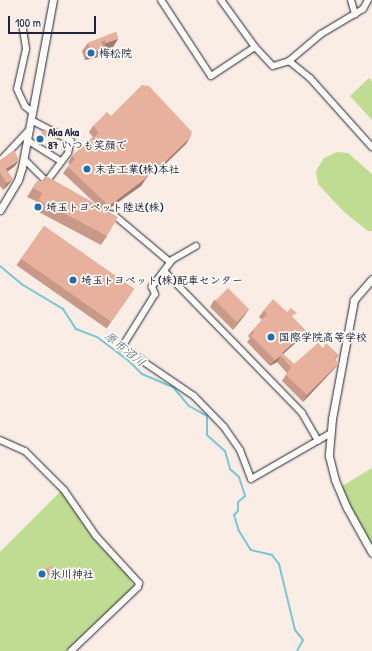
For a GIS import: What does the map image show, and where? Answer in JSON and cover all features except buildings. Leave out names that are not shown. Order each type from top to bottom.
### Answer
[{"type":"street","points":[[0,210],[18,180],[24,159],[53,0]]},
{"type":"street","points":[[161,0],[211,76],[255,47]]},
{"type":"street","points":[[221,0],[255,47],[273,66],[289,61],[321,34],[363,9],[368,0]]},
{"type":"street","points":[[351,0],[355,14]]},
{"type":"street","points":[[22,23],[26,49],[17,89],[25,106],[32,116],[71,141],[68,153],[46,182]]},
{"type":"street","points":[[289,61],[310,78],[372,147]]},
{"type":"street","points":[[0,161],[29,130]]},
{"type":"street","points":[[27,140],[61,161]]},
{"type":"street","points":[[24,159],[46,182],[59,189]]},
{"type":"street","points":[[97,211],[114,215],[170,262]]},
{"type":"street","points":[[196,246],[170,262],[152,287],[155,294],[122,347],[199,401],[224,427],[240,450],[251,479],[331,433]]},
{"type":"street","points":[[164,271],[302,413],[318,441]]},
{"type":"street","points":[[372,279],[354,300],[331,433],[329,456],[335,480],[347,508],[372,553]]},
{"type":"street","points":[[0,440],[25,451],[64,490],[96,536],[139,583],[138,587],[71,651]]},
{"type":"green space","points":[[369,78],[372,82],[372,120],[350,96]]},
{"type":"green space","points":[[337,152],[348,153],[372,174],[372,231],[368,231],[343,211],[318,184],[316,171],[324,158]]},
{"type":"green space","points":[[372,468],[372,553],[339,488]]},
{"type":"green space","points":[[60,492],[63,492],[98,543],[128,574],[134,587],[66,651],[0,651],[0,552]]},
{"type":"waterway","name":"原市沼川","points":[[0,266],[23,285],[63,309],[76,329],[97,337],[129,361],[142,374],[173,387],[189,406],[207,416],[207,435],[225,451],[230,469],[239,477],[245,496],[238,502],[238,511],[234,515],[239,531],[251,550],[272,555],[279,564],[295,630],[303,640],[297,651]]},
{"type":"place","name":"梅松院","points":[[91,53]]},
{"type":"place","name":"Aka Aka 87 いつも笑顔で","points":[[40,139]]},
{"type":"place","name":"末吉工業(株)本社","points":[[87,169]]},
{"type":"place","name":"埼玉トヨペット陸送(株)","points":[[38,207]]},
{"type":"place","name":"埼玉トヨペット(株)配車センター","points":[[73,280]]},
{"type":"place","name":"国際学院高等学校","points":[[271,337]]},
{"type":"place","name":"氷川神社","points":[[42,574]]}]
